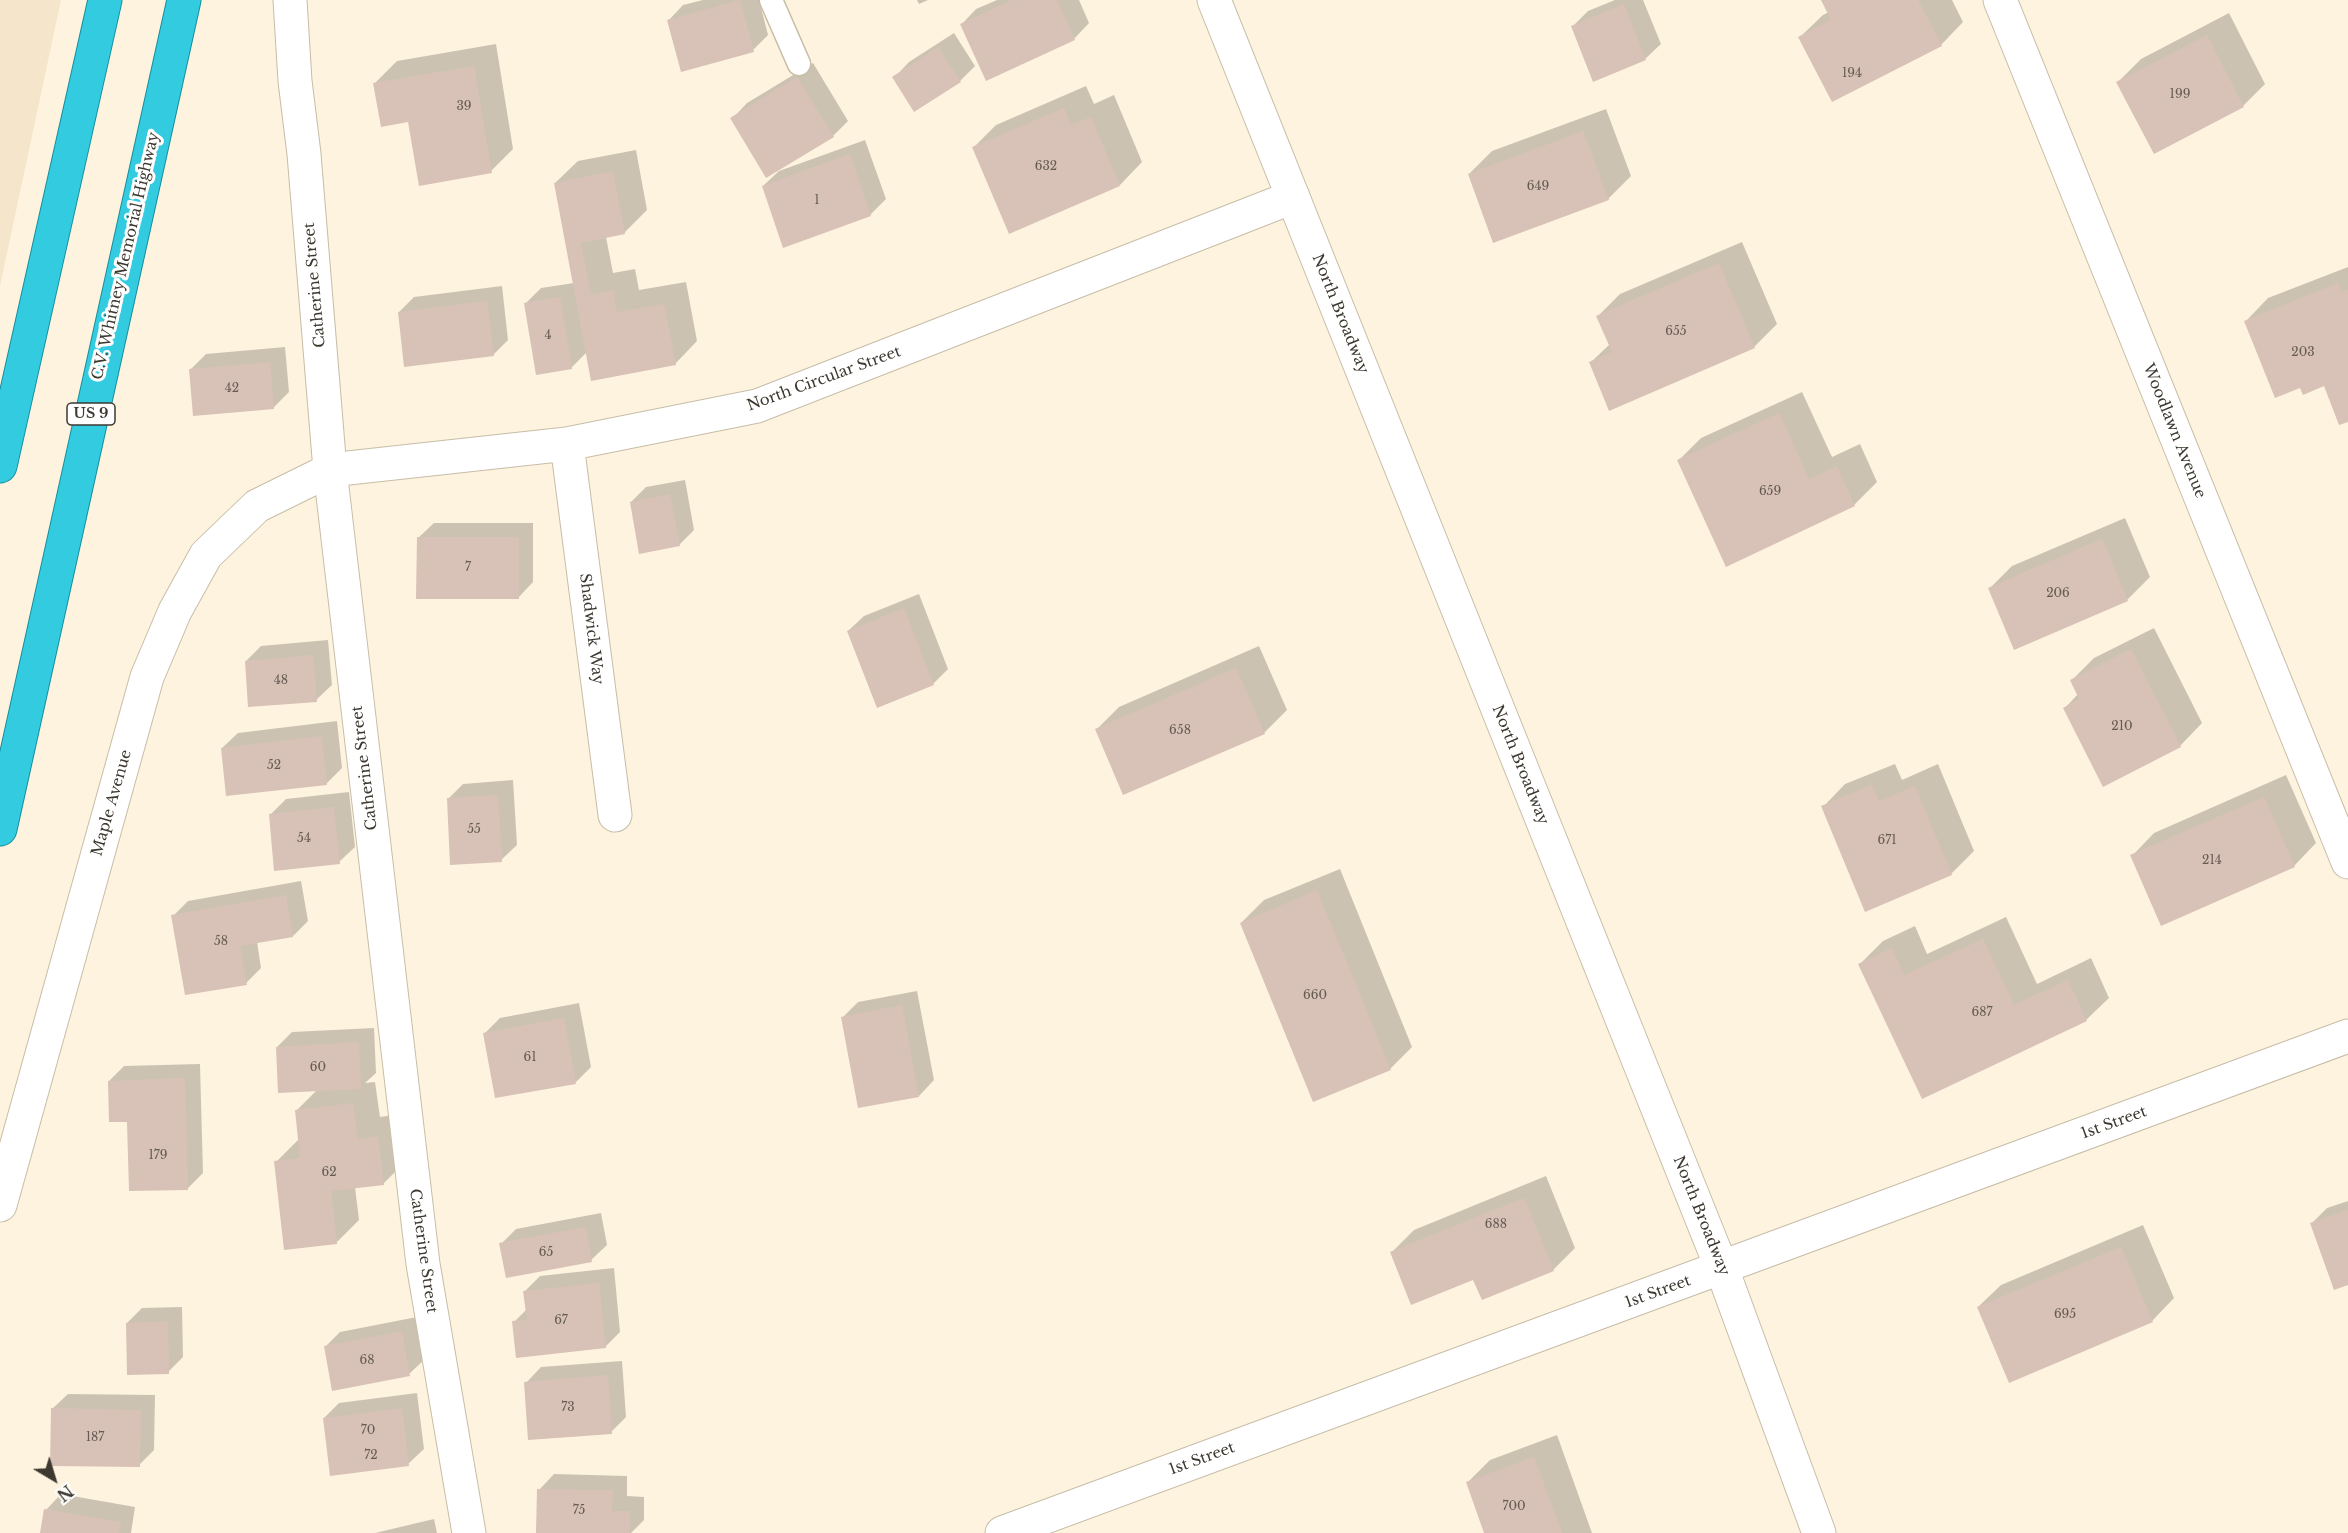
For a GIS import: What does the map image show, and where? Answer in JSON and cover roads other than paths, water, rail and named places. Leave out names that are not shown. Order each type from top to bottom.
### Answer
[{"type":"highway","points":[[0,466],[105,0]]},
{"type":"highway","name":"C.V. Whitney Memorial Highway","points":[[0,829],[184,0]]},
{"type":"street","name":"Catherine Street","points":[[290,0],[295,81],[304,154],[330,470],[423,1264],[469,1533]]},
{"type":"street","name":"North Broadway","points":[[1214,0],[1722,1269],[1820,1533]]},
{"type":"street","name":"Woodlawn Avenue","points":[[2000,0],[2348,862]]},
{"type":"street","name":"North Circular Street","points":[[330,470],[567,444],[758,406],[1293,197]]},
{"type":"street","name":"Shadwick Way","points":[[567,444],[615,815]]},
{"type":"street","name":"Maple Avenue","points":[[0,1205],[147,677],[175,611],[206,555],[257,506],[330,470]]},
{"type":"street","name":"1st Street","points":[[1002,1533],[2348,1036]]},
{"type":"lane","points":[[771,0],[799,64]]}]
